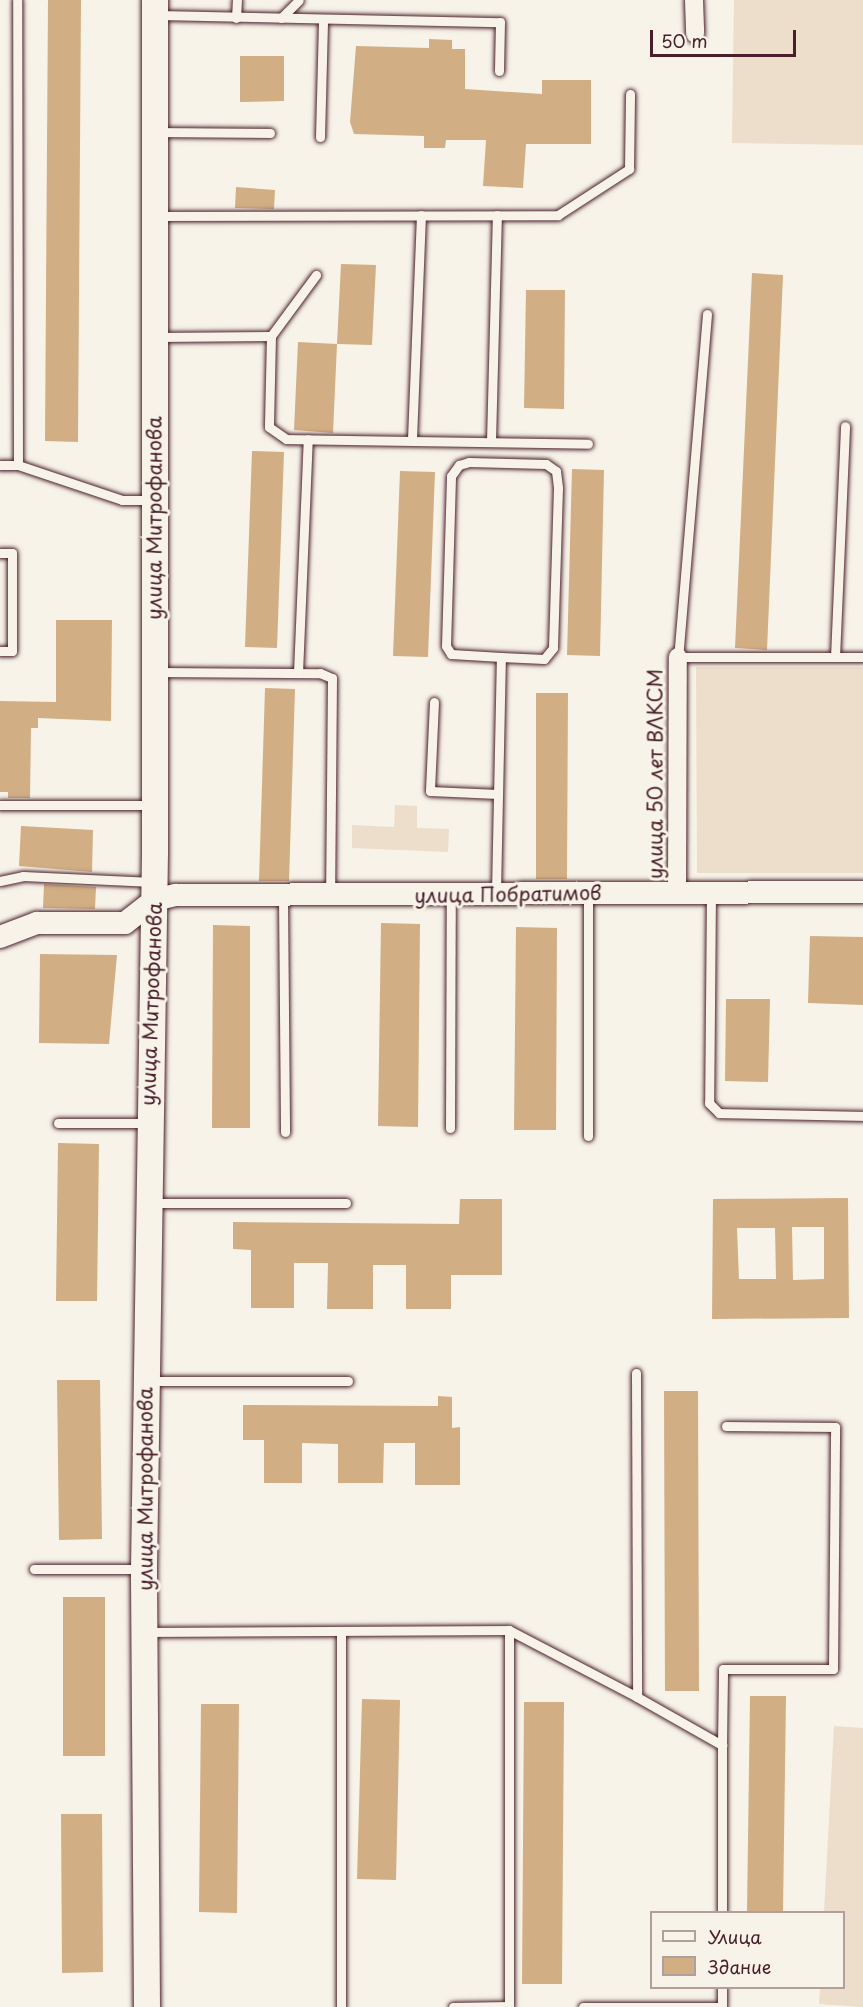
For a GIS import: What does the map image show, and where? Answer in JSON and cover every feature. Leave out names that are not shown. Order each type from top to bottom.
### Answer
[{"type":"main road","name":"улица Митрофанова","points":[[147,2007],[144,1569],[148,1123],[155,805],[155,7]]},
{"type":"street","points":[[694,0],[695,34]]},
{"type":"street","name":"улица 50 лет ВЛКСМ","points":[[677,891],[678,657]]},
{"type":"street","points":[[0,937],[38,923],[125,923],[154,891]]},
{"type":"street","name":"улица Побратимов","points":[[154,891],[176,895],[283,897],[677,891],[863,892]]},
{"type":"lane","points":[[17,0],[18,465]]},
{"type":"lane","points":[[236,18],[237,0]]},
{"type":"lane","points":[[281,18],[299,0]]},
{"type":"lane","points":[[155,7],[236,18],[500,22],[499,71]]},
{"type":"lane","points":[[320,137],[323,19]]},
{"type":"lane","points":[[155,216],[558,215],[629,169],[630,94]]},
{"type":"lane","points":[[155,132],[270,133]]},
{"type":"lane","points":[[412,439],[421,215]]},
{"type":"lane","points":[[491,441],[497,215]]},
{"type":"lane","points":[[316,275],[271,336],[269,427],[286,439],[412,439],[588,444]]},
{"type":"lane","points":[[708,314],[678,657],[863,657]]},
{"type":"lane","points":[[154,338],[271,336]]},
{"type":"lane","points":[[835,657],[845,426]]},
{"type":"lane","points":[[298,673],[308,439]]},
{"type":"lane","points":[[469,462],[546,464],[556,471],[558,488],[553,648],[544,659],[501,657],[451,654],[446,646],[451,476],[459,465],[469,462]]},
{"type":"lane","points":[[0,465],[18,465],[122,500],[154,500]]},
{"type":"lane","points":[[0,553],[12,553],[12,651],[0,651]]},
{"type":"lane","points":[[496,894],[501,657]]},
{"type":"lane","points":[[155,672],[298,673],[332,678],[335,693],[330,896]]},
{"type":"lane","points":[[434,702],[430,791],[498,794]]},
{"type":"lane","points":[[0,805],[155,805]]},
{"type":"lane","points":[[0,881],[22,876],[154,891]]},
{"type":"lane","points":[[711,891],[709,1103],[719,1113],[863,1116]]},
{"type":"lane","points":[[588,892],[588,1136]]},
{"type":"lane","points":[[450,1128],[451,896]]},
{"type":"lane","points":[[283,897],[285,1132]]},
{"type":"lane","points":[[58,1123],[148,1123]]},
{"type":"lane","points":[[147,1203],[346,1203]]},
{"type":"lane","points":[[636,1373],[637,1697]]},
{"type":"lane","points":[[146,1381],[348,1381]]},
{"type":"lane","points":[[722,1911],[723,1669],[833,1669],[835,1427],[726,1426]]},
{"type":"lane","points":[[34,1569],[144,1569]]},
{"type":"lane","points":[[453,2007],[509,2006],[509,1630]]},
{"type":"lane","points":[[145,1632],[509,1630],[637,1697],[722,1745]]},
{"type":"lane","points":[[341,1631],[341,2007]]},
{"type":"lane","points":[[583,2007],[722,2007],[722,1989]]},
{"type":"shaded area","points":[[734,0],[863,0],[863,145],[732,143]]},
{"type":"shaded area","points":[[696,667],[863,667],[863,873],[697,873]]},
{"type":"shaded area","points":[[395,805],[417,806],[417,828],[449,829],[448,852],[352,848],[352,825],[394,827]]},
{"type":"shaded area","points":[[834,1726],[863,1728],[863,2007],[819,2004],[820,1989],[845,1989],[845,1911],[824,1911]]},
{"type":"building","points":[[48,0],[81,0],[78,442],[45,441]]},
{"type":"building","points":[[429,39],[452,40],[452,49],[465,49],[465,89],[542,94],[542,80],[591,80],[591,144],[526,144],[523,188],[483,186],[486,140],[446,140],[445,148],[424,148],[424,136],[354,134],[350,122],[356,46],[429,48]]},
{"type":"building","points":[[240,56],[284,56],[284,101],[240,102]]},
{"type":"building","points":[[236,187],[275,190],[274,209],[235,208]]},
{"type":"building","points":[[341,264],[376,265],[372,345],[337,344]]},
{"type":"building","points":[[752,273],[783,275],[767,650],[735,648]]},
{"type":"building","points":[[526,290],[565,290],[564,409],[524,408]]},
{"type":"building","points":[[298,342],[337,344],[333,433],[294,430]]},
{"type":"building","points":[[252,451],[284,452],[277,648],[245,647]]},
{"type":"building","points":[[572,469],[604,470],[600,656],[567,655]]},
{"type":"building","points":[[400,471],[435,472],[428,657],[393,656]]},
{"type":"building","points":[[56,620],[112,620],[111,721],[38,718],[38,728],[31,728],[30,798],[8,798],[8,792],[0,792],[0,701],[56,702]]},
{"type":"building","points":[[265,688],[295,689],[289,881],[259,881]]},
{"type":"building","points":[[536,693],[568,693],[567,879],[536,879]]},
{"type":"building","points":[[21,826],[93,830],[92,872],[19,866]]},
{"type":"building","points":[[44,884],[96,887],[95,909],[43,908]]},
{"type":"building","points":[[381,923],[420,924],[418,1127],[378,1126]]},
{"type":"building","points":[[213,925],[250,926],[250,1128],[212,1128]]},
{"type":"building","points":[[516,927],[557,928],[556,1130],[514,1130]]},
{"type":"building","points":[[810,936],[863,937],[863,1005],[808,1003]]},
{"type":"building","points":[[40,954],[117,955],[109,1044],[39,1043]]},
{"type":"building","points":[[726,999],[770,999],[768,1082],[725,1081]]},
{"type":"building","points":[[58,1143],[99,1144],[97,1301],[56,1301]]},
{"type":"building","points":[[848,1198],[849,1318],[712,1319],[713,1199]],"holes":[[[792,1227],[824,1227],[824,1279],[793,1280]],[[737,1228],[775,1228],[776,1279],[739,1279]]]},
{"type":"building","points":[[460,1199],[502,1199],[502,1275],[451,1275],[451,1309],[406,1309],[406,1265],[373,1265],[373,1309],[327,1309],[328,1263],[294,1263],[294,1308],[251,1308],[251,1250],[233,1249],[233,1222],[459,1224]]},
{"type":"building","points":[[57,1380],[100,1380],[102,1539],[59,1540]]},
{"type":"building","points":[[664,1391],[698,1391],[699,1691],[665,1691]]},
{"type":"building","points":[[438,1396],[452,1397],[452,1428],[460,1427],[460,1485],[415,1485],[415,1443],[384,1443],[383,1483],[338,1483],[338,1444],[302,1443],[302,1483],[264,1483],[264,1440],[243,1440],[243,1405],[438,1406]]},
{"type":"building","points":[[63,1597],[105,1597],[105,1756],[63,1756]]},
{"type":"building","points":[[750,1696],[786,1696],[783,1911],[747,1911]]},
{"type":"building","points":[[362,1699],[400,1700],[396,1880],[357,1879]]},
{"type":"building","points":[[524,1702],[564,1702],[562,1984],[522,1984]]},
{"type":"building","points":[[201,1704],[239,1704],[237,1913],[199,1912]]},
{"type":"building","points":[[61,1814],[102,1814],[103,1972],[62,1973]]}]
